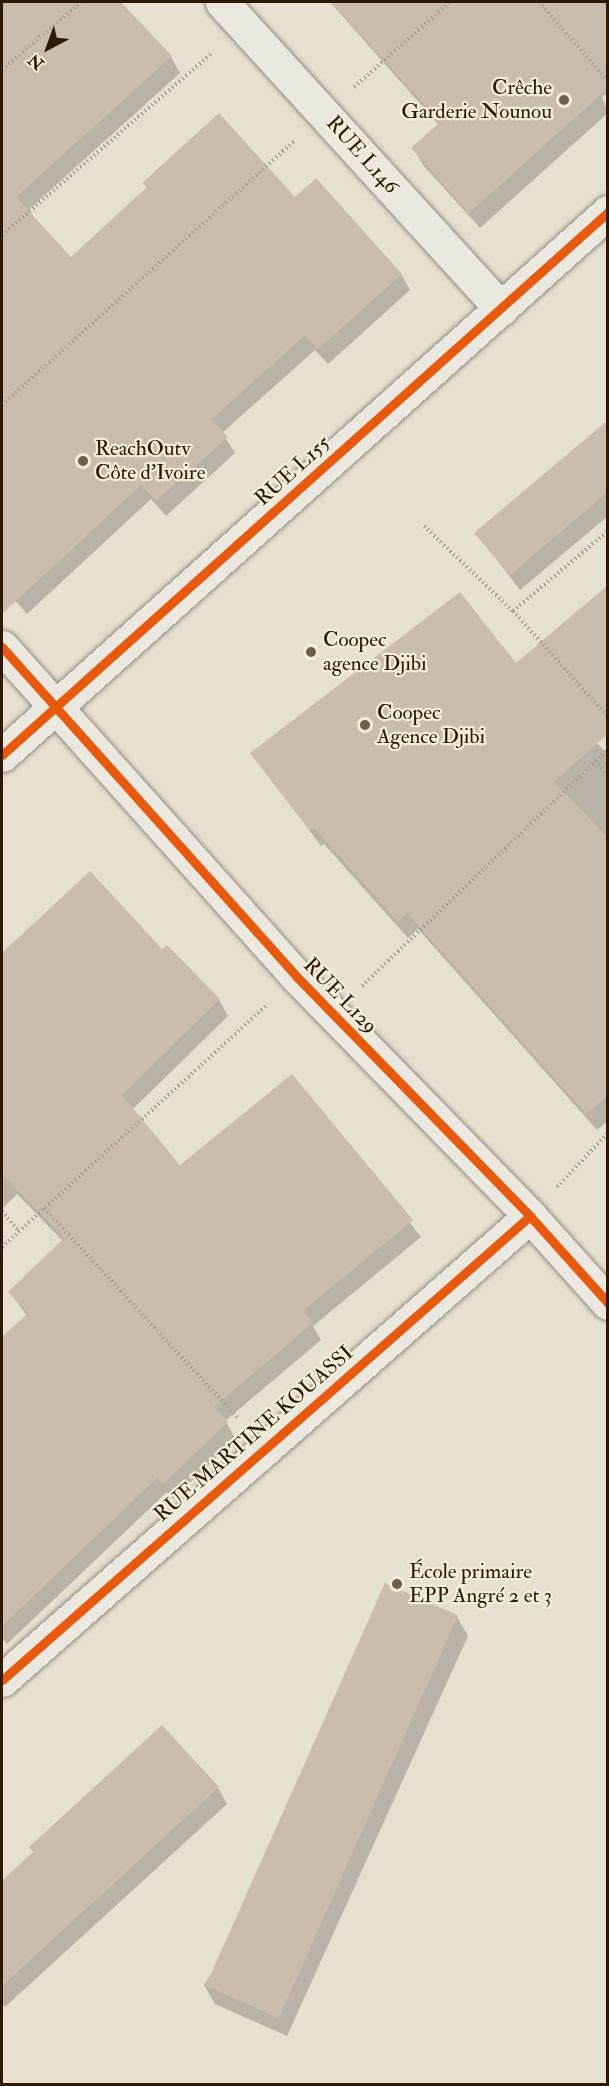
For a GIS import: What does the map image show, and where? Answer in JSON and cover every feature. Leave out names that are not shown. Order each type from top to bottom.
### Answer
[{"type":"street","name":"RUE L146","points":[[233,13],[501,309]]},
{"type":"street","name":"RUE L155","points":[[2,755],[608,212]]},
{"type":"street","name":"RUE L129","points":[[2,647],[332,1015],[530,1216],[608,1303]]},
{"type":"street","name":"RUE MARTINE KOUASSI","points":[[2,1680],[530,1216]]},
{"type":"path","points":[[2,70],[81,2]]},
{"type":"path","points":[[2,405],[450,2]]},
{"type":"path","points":[[539,2],[608,81]]},
{"type":"path","points":[[2,235],[233,13]]},
{"type":"path","points":[[424,526],[513,611],[608,717]]},
{"type":"path","points":[[513,611],[608,531]]},
{"type":"path","points":[[332,1015],[608,749]]},
{"type":"path","points":[[596,761],[608,774]]},
{"type":"path","points":[[2,1247],[297,977]]},
{"type":"path","points":[[530,1216],[608,1133]]},
{"type":"path","points":[[44,1208],[265,1447]]},
{"type":"path","points":[[2,1211],[20,1231]]},
{"type":"building","points":[[2,2],[121,2],[172,56],[16,197],[71,257],[147,187],[142,183],[219,113],[295,197],[316,178],[402,274],[318,349],[305,335],[212,419],[228,437],[156,501],[141,485],[2,614]]},
{"type":"building","points":[[331,2],[608,2],[608,88],[469,213],[411,148],[440,122]]},
{"type":"building","points":[[608,420],[608,492],[510,575],[474,533]]},
{"type":"building","points":[[608,585],[608,734],[554,782],[608,837],[608,1096],[586,1114],[407,913],[398,922],[314,828],[310,831],[250,753],[460,592],[516,663]]},
{"type":"building","points":[[90,871],[162,949],[167,945],[220,999],[122,1095],[180,1165],[292,1074],[413,1220],[303,1311],[313,1323],[214,1407],[228,1422],[163,1484],[157,1478],[2,1626],[2,1337],[28,1313],[8,1292],[64,1238],[2,1174],[2,953]]},
{"type":"building","points":[[385,1583],[458,1616],[279,2018],[206,1986]]},
{"type":"building","points":[[162,1725],[219,1787],[2,1986],[2,1881],[33,1852],[29,1847]]},
{"type":"cycle path","points":[[2,755],[608,212]]},
{"type":"cycle path","points":[[2,647],[297,977],[530,1216],[608,1303]]},
{"type":"cycle path","points":[[2,1680],[530,1216]]},
{"type":"place","name":"Crêche Garderie Nounou","points":[[564,100]]},
{"type":"place","name":"ReachOutv Côte d'Ivoire","points":[[83,461]]},
{"type":"place","name":"Coopec agence Djibi","points":[[311,652]]},
{"type":"place","name":"Coopec Agence Djibi","points":[[365,725]]},
{"type":"place","name":"École primaire EPP Angré 2 et 3","points":[[397,1584]]}]
